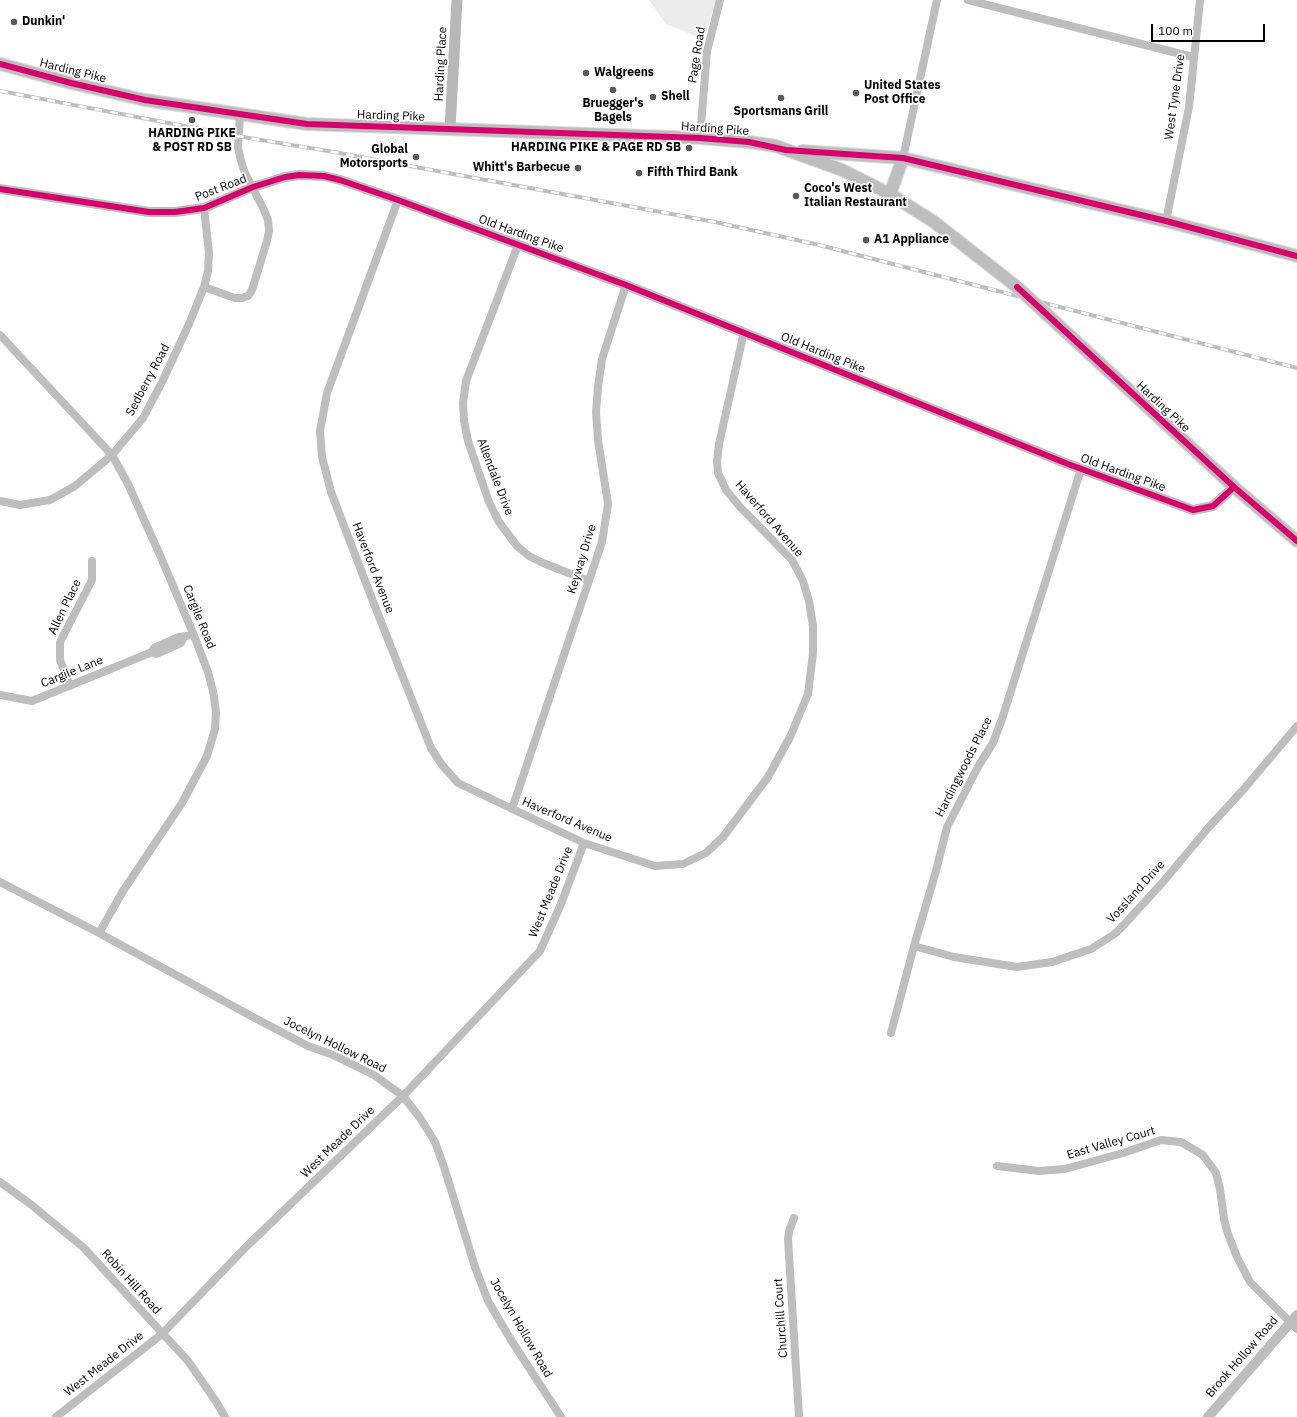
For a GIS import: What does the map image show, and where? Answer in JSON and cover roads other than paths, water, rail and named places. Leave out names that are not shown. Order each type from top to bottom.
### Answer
[{"type":"main road","name":"Harding Place","points":[[450,129],[457,0]]},
{"type":"main road","name":"Harding Pike","points":[[0,64],[71,83],[145,100],[307,124],[700,138],[749,142],[786,150],[842,170],[890,194],[934,222],[1017,287],[1234,487],[1297,541]]},
{"type":"main road","points":[[786,150],[902,158],[1166,221],[1297,256]]},
{"type":"main road","points":[[890,194],[902,158]]},
{"type":"street","name":"Page Road","points":[[700,138],[707,51],[720,0]]},
{"type":"street","points":[[902,158],[937,0]]},
{"type":"street","points":[[968,0],[1193,57]]},
{"type":"street","name":"West Tyne Drive","points":[[1166,221],[1189,107],[1200,0]]},
{"type":"street","points":[[204,287],[235,298],[248,296],[252,290],[267,241],[269,231],[268,220],[264,208],[245,173],[238,148],[240,115]]},
{"type":"street","name":"Post Road","points":[[0,189],[149,212],[175,212],[204,208],[253,187],[285,177],[316,175],[340,180],[398,200]]},
{"type":"street","name":"Old Harding Pike","points":[[398,200],[626,285],[1081,469],[1193,510],[1214,506],[1234,487]]},
{"type":"street","name":"Haverford Avenue","points":[[398,200],[327,393],[320,431],[322,457],[337,506],[374,604],[431,748],[442,765],[458,783],[584,843],[655,866],[683,864],[706,853],[723,837],[768,777],[790,737],[808,694],[813,626],[809,601],[803,581],[792,560],[741,508],[726,490],[718,473],[717,461],[719,444],[744,332]]},
{"type":"street","name":"Sedberry Road","points":[[0,501],[20,505],[50,500],[75,486],[112,455],[143,418],[162,382],[189,324],[204,287],[208,271],[209,253],[204,208]]},
{"type":"street","name":"Allendale Drive","points":[[518,245],[466,381],[463,403],[464,422],[468,442],[489,502],[499,522],[512,540],[529,556],[589,581]]},
{"type":"street","name":"Keyway Drive","points":[[512,809],[602,542],[608,504],[598,440],[596,412],[598,387],[602,360],[626,285]]},
{"type":"street","name":"Cargile Road","points":[[0,335],[112,455],[128,484],[155,544],[208,672],[213,691],[216,712],[215,729],[207,756],[182,803],[123,892],[99,933]]},
{"type":"street","name":"Hardingwoods Place","points":[[891,1033],[947,827],[973,777],[993,743],[1003,716],[1081,469]]},
{"type":"street","name":"Allen Place","points":[[70,686],[60,660],[60,642],[92,580],[92,561]]},
{"type":"street","name":"Cargile Lane","points":[[0,695],[32,701],[152,652],[154,648],[179,637],[193,634]]},
{"type":"street","name":"Vossland Drive","points":[[914,946],[954,957],[1018,967],[1052,962],[1091,949],[1120,929],[1163,882],[1297,726]]},
{"type":"street","name":"West Meade Drive","points":[[56,1417],[162,1334],[247,1246],[402,1096],[540,951],[561,904],[584,843]]},
{"type":"street","name":"Jocelyn Hollow Road","points":[[0,882],[99,933],[276,1030],[308,1046],[334,1055],[374,1075],[402,1096],[420,1118],[435,1142],[474,1267],[488,1301],[561,1417]]},
{"type":"street","name":"East Valley Court","points":[[997,1166],[1039,1171],[1065,1169],[1123,1153],[1161,1140],[1181,1142],[1203,1154],[1216,1173],[1228,1234],[1237,1257],[1250,1282],[1295,1322]]},
{"type":"street","name":"Robin Hill Road","points":[[0,1182],[29,1203],[83,1247],[188,1361],[225,1417]]},
{"type":"street","name":"Churchill Court","points":[[794,1218],[788,1231],[788,1239],[799,1417]]},
{"type":"street","name":"Brook Hollow Road","points":[[1208,1417],[1295,1322]]},
{"type":"railway","points":[[0,91],[237,136],[328,151],[715,222],[819,245],[1297,368]]},
{"type":"place","name":"Dunkin'","points":[[14,22]]},
{"type":"place","name":"Walgreens","points":[[586,73]]},
{"type":"place","name":"Bruegger's Bagels","points":[[613,90]]},
{"type":"place","name":"United States Post Office","points":[[856,93]]},
{"type":"place","name":"Shell","points":[[653,97]]},
{"type":"place","name":"Sportsmans Grill","points":[[781,98]]},
{"type":"place","name":"HARDING PIKE & POST RD SB","points":[[192,120]]},
{"type":"place","name":"HARDING PIKE & PAGE RD SB","points":[[689,148]]},
{"type":"place","name":"Global Motorsports","points":[[416,157]]},
{"type":"place","name":"Whitt's Barbecue","points":[[578,168]]},
{"type":"place","name":"Fifth Third Bank","points":[[639,173]]},
{"type":"place","name":"Coco's West Italian Restaurant","points":[[796,196]]},
{"type":"place","name":"A1 Appliance","points":[[866,240]]}]
